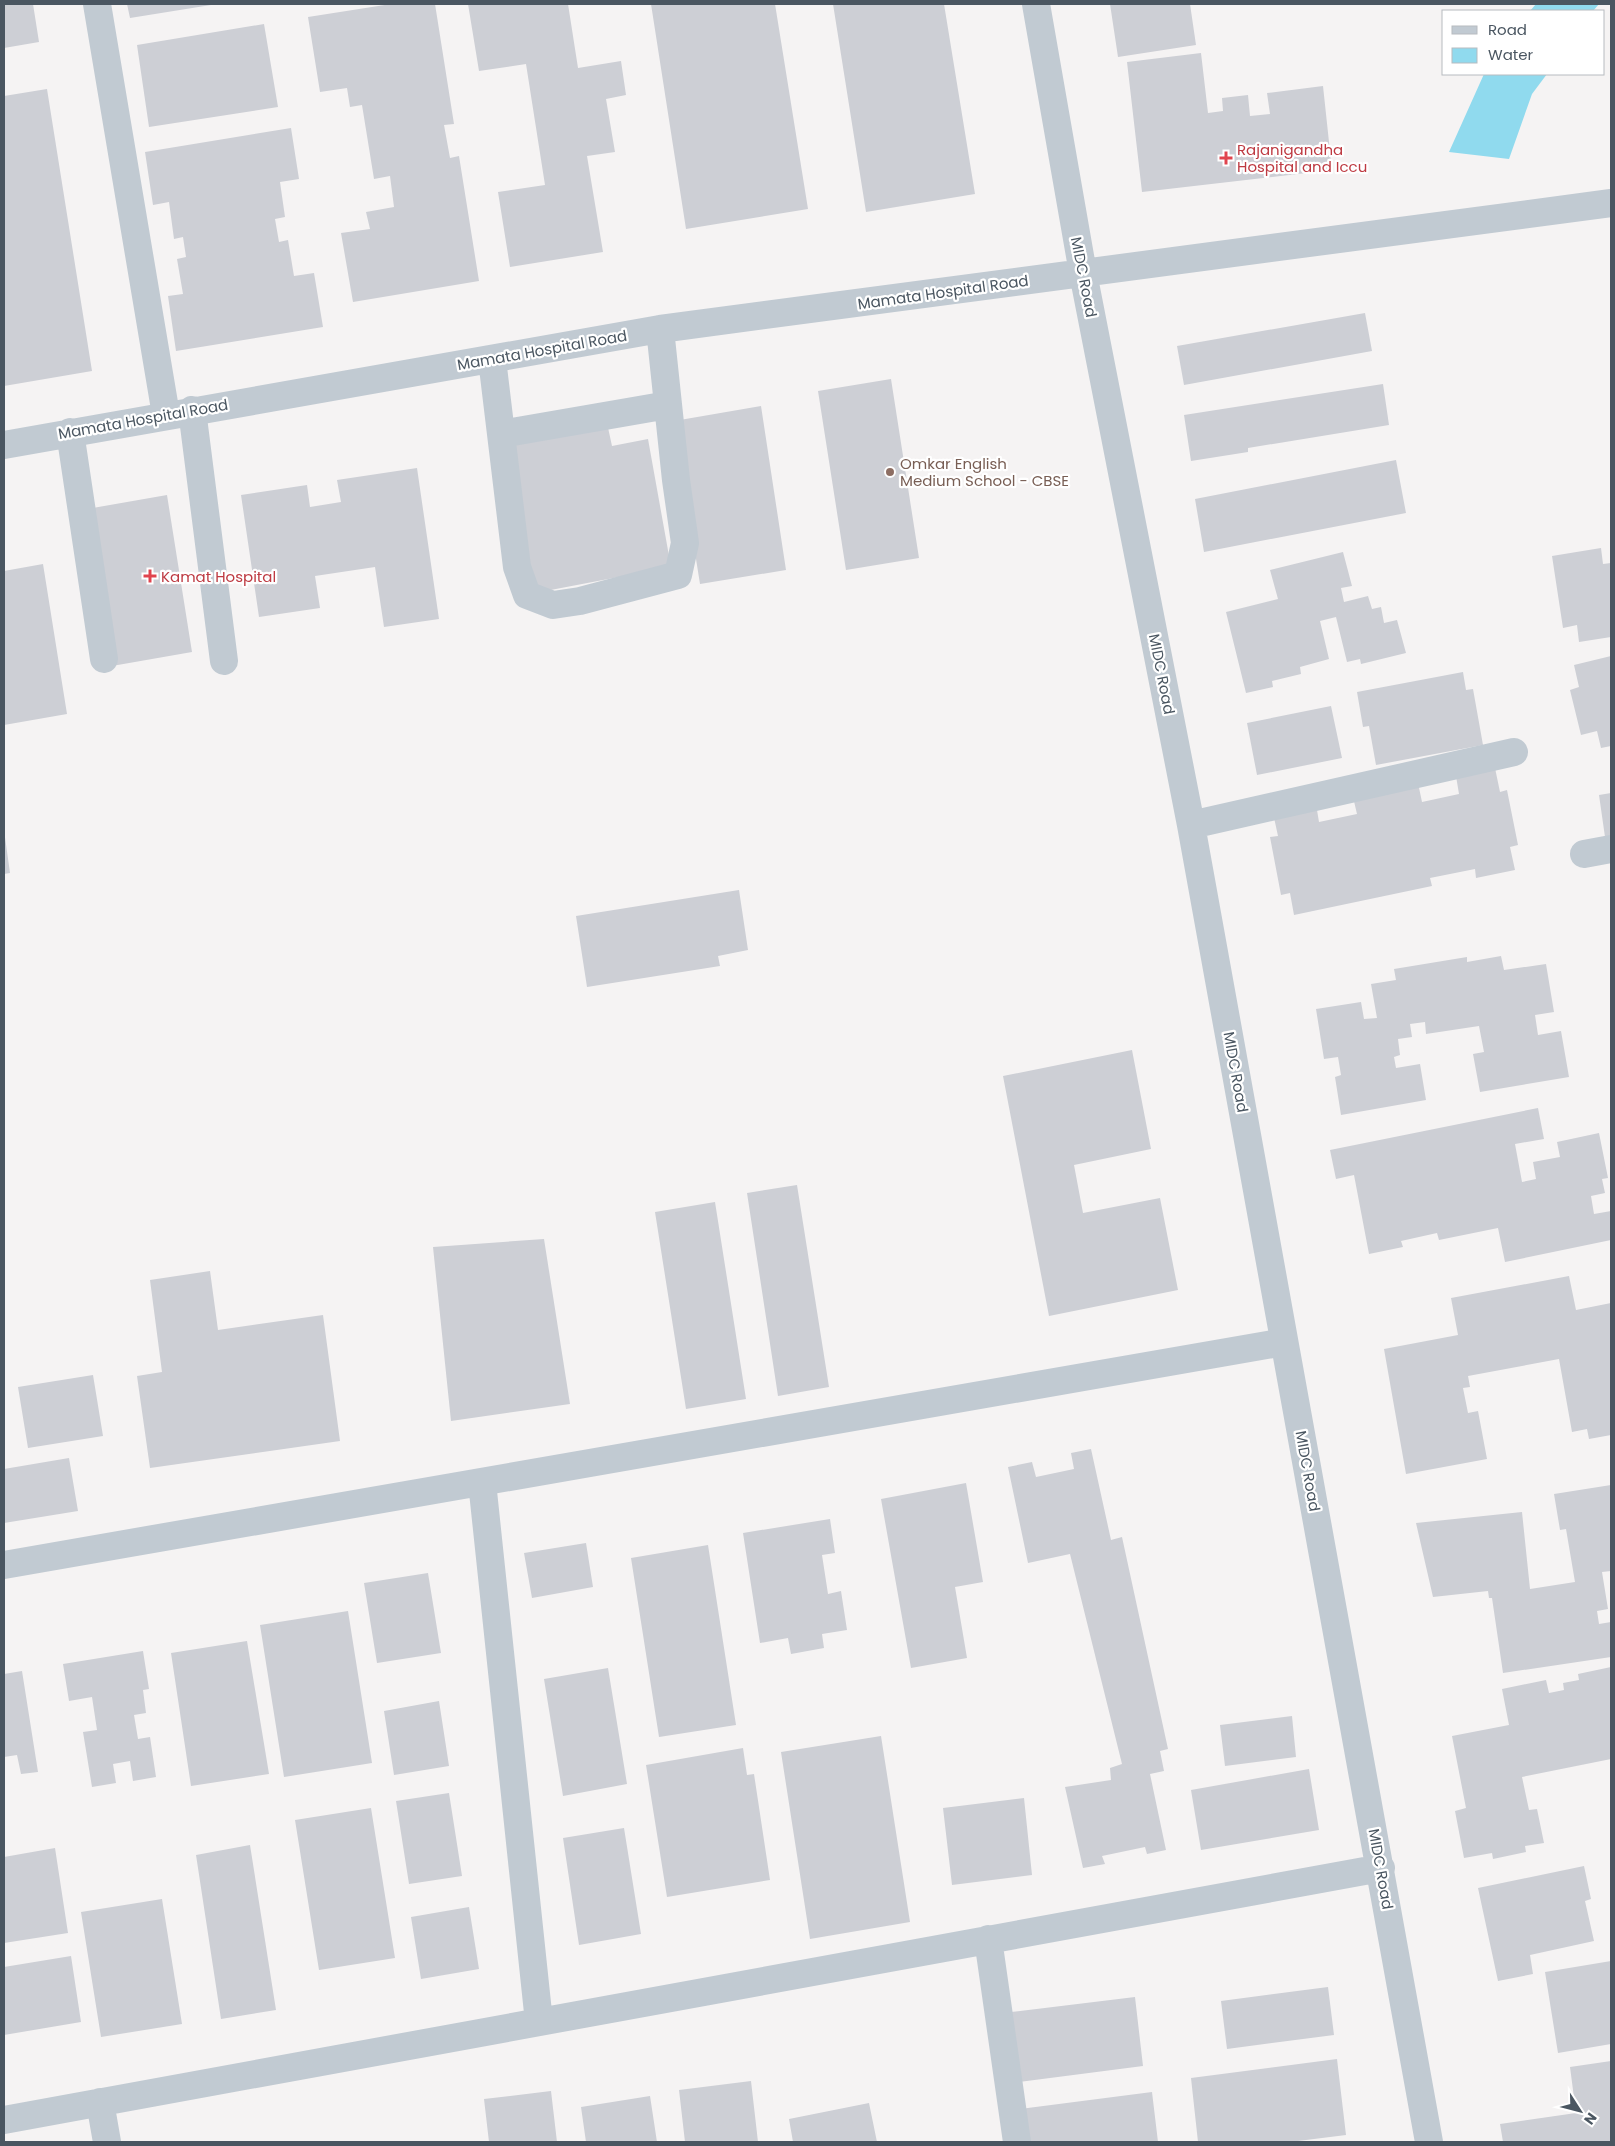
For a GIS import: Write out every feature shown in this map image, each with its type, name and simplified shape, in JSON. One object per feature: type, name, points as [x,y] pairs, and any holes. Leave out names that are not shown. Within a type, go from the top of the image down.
[{"type":"street","points":[[97,4],[179,413],[224,661]]},
{"type":"street","name":"MIDC Road","points":[[1036,4],[1083,273],[1191,825],[1429,2142]]},
{"type":"street","name":"Mamata Hospital Road","points":[[4,445],[660,329],[1611,203]]},
{"type":"street","points":[[492,358],[517,567],[527,596],[553,605],[580,601],[678,575],[685,543],[660,329]]},
{"type":"street","points":[[501,434],[668,405]]},
{"type":"street","points":[[70,432],[104,659]]},
{"type":"street","points":[[1191,825],[1514,752]]},
{"type":"street","points":[[1584,854],[1611,849]]},
{"type":"street","points":[[4,1565],[1284,1342]]},
{"type":"street","points":[[482,1482],[539,2022]]},
{"type":"street","points":[[4,2120],[1381,1868]]},
{"type":"street","points":[[988,1940],[1017,2142]]},
{"type":"street","points":[[100,2102],[107,2142]]},
{"type":"water","points":[[1536,4],[1599,4],[1594,10],[1531,10]]},
{"type":"water","points":[[1484,75],[1546,75],[1532,94],[1509,159],[1449,152]]},
{"type":"building","points":[[4,4],[33,4],[39,42],[4,48]]},
{"type":"building","points":[[127,4],[211,4],[211,5],[130,18]]},
{"type":"building","points":[[391,4],[435,4],[454,124],[444,125],[450,158],[459,156],[479,281],[353,302],[341,233],[370,229],[366,212],[394,207],[390,176],[374,179],[362,105],[350,107],[347,88],[320,92],[308,17]]},
{"type":"building","points":[[468,4],[568,4],[578,68],[621,61],[626,95],[606,99],[615,152],[587,156],[603,252],[510,267],[498,192],[545,185],[526,64],[479,71]]},
{"type":"building","points":[[651,4],[775,4],[808,209],[686,229]]},
{"type":"building","points":[[833,4],[944,4],[975,194],[866,212]]},
{"type":"building","points":[[1110,4],[1190,4],[1196,45],[1118,57]]},
{"type":"building","points":[[264,24],[278,107],[149,127],[137,45]]},
{"type":"building","points":[[1201,53],[1208,113],[1223,111],[1222,98],[1248,95],[1250,116],[1270,114],[1267,93],[1323,86],[1332,170],[1142,192],[1127,62]]},
{"type":"building","points":[[47,89],[92,371],[4,386],[4,96]]},
{"type":"building","points":[[291,128],[299,179],[280,182],[285,217],[275,219],[279,242],[288,240],[294,276],[314,273],[323,327],[176,351],[168,296],[183,294],[177,259],[186,257],[183,237],[174,239],[169,202],[153,205],[145,152]]},
{"type":"building","points":[[1365,313],[1372,351],[1184,385],[1177,346]]},
{"type":"building","points":[[891,379],[919,558],[846,570],[818,391]]},
{"type":"building","points":[[1383,384],[1389,425],[1248,448],[1248,452],[1191,461],[1184,415]]},
{"type":"building","points":[[761,406],[786,570],[700,584],[674,421]]},
{"type":"building","points":[[607,423],[612,446],[648,439],[671,567],[535,593],[508,443]]},
{"type":"building","points":[[1396,460],[1406,513],[1204,552],[1195,499]]},
{"type":"building","points":[[417,468],[439,619],[384,627],[375,567],[315,576],[320,608],[259,617],[241,495],[307,485],[310,507],[341,502],[337,480]]},
{"type":"building","points":[[167,495],[192,652],[112,666],[87,509]]},
{"type":"building","points":[[1601,548],[1603,564],[1611,563],[1611,637],[1579,642],[1577,625],[1563,628],[1552,556]]},
{"type":"building","points":[[1343,552],[1352,586],[1341,588],[1344,602],[1368,596],[1372,609],[1381,607],[1384,623],[1397,620],[1406,653],[1361,664],[1360,659],[1347,662],[1336,617],[1320,621],[1329,659],[1300,667],[1301,674],[1272,681],[1273,687],[1246,693],[1226,612],[1278,599],[1270,570]]},
{"type":"building","points":[[43,564],[67,714],[4,725],[4,571]]},
{"type":"building","points":[[1611,656],[1611,746],[1601,748],[1597,731],[1581,735],[1570,690],[1579,687],[1574,665]]},
{"type":"building","points":[[1463,672],[1466,690],[1473,689],[1483,745],[1376,765],[1369,726],[1363,727],[1357,692]]},
{"type":"building","points":[[1331,706],[1342,758],[1257,775],[1247,723]]},
{"type":"building","points":[[1495,768],[1500,792],[1507,790],[1518,845],[1510,847],[1515,870],[1476,878],[1475,869],[1430,878],[1432,886],[1294,915],[1290,893],[1281,895],[1270,837],[1278,836],[1273,813],[1316,804],[1319,822],[1357,814],[1353,797],[1418,783],[1422,802],[1459,794],[1456,776]]},
{"type":"building","points":[[1611,793],[1611,836],[1605,837],[1599,795]]},
{"type":"building","points":[[4,830],[10,873],[4,874]]},
{"type":"building","points":[[739,890],[748,950],[718,956],[720,966],[587,987],[576,916]]},
{"type":"building","points":[[1501,956],[1504,970],[1546,964],[1554,1012],[1535,1015],[1538,1035],[1561,1031],[1569,1077],[1480,1092],[1473,1054],[1484,1052],[1479,1026],[1426,1034],[1425,1022],[1410,1024],[1412,1037],[1398,1039],[1400,1055],[1394,1057],[1396,1068],[1420,1064],[1426,1100],[1341,1115],[1335,1077],[1341,1075],[1338,1057],[1324,1059],[1316,1009],[1361,1002],[1364,1019],[1377,1018],[1371,984],[1396,980],[1394,969],[1467,957],[1467,962]]},
{"type":"building","points":[[1132,1050],[1151,1149],[1074,1165],[1083,1213],[1160,1198],[1178,1290],[1049,1316],[1003,1076]]},
{"type":"building","points":[[1538,1108],[1544,1139],[1515,1144],[1522,1182],[1536,1179],[1533,1162],[1560,1157],[1557,1142],[1599,1133],[1608,1178],[1602,1179],[1605,1193],[1591,1196],[1594,1214],[1611,1211],[1611,1240],[1505,1262],[1498,1228],[1439,1240],[1437,1233],[1401,1241],[1403,1247],[1369,1254],[1354,1175],[1336,1179],[1330,1150]]},
{"type":"building","points":[[797,1185],[829,1387],[778,1396],[747,1193]]},
{"type":"building","points":[[715,1202],[746,1399],[686,1409],[655,1212]]},
{"type":"building","points":[[544,1239],[570,1404],[451,1421],[433,1247]]},
{"type":"building","points":[[210,1271],[218,1330],[323,1315],[340,1441],[150,1468],[137,1376],[162,1372],[150,1280]]},
{"type":"building","points":[[1569,1276],[1576,1310],[1611,1303],[1611,1435],[1589,1439],[1587,1429],[1572,1432],[1559,1359],[1468,1376],[1470,1387],[1463,1388],[1468,1413],[1478,1411],[1487,1459],[1406,1474],[1384,1349],[1458,1335],[1451,1298]]},
{"type":"building","points":[[93,1375],[103,1436],[28,1448],[18,1387]]},
{"type":"building","points":[[1091,1449],[1111,1540],[1122,1537],[1168,1749],[1160,1751],[1164,1771],[1150,1774],[1166,1850],[1147,1854],[1145,1847],[1102,1856],[1105,1864],[1083,1868],[1065,1787],[1111,1780],[1110,1768],[1122,1764],[1070,1554],[1028,1563],[1008,1467],[1032,1462],[1036,1477],[1074,1469],[1071,1453]]},
{"type":"building","points":[[69,1458],[78,1511],[4,1523],[4,1469]]},
{"type":"building","points":[[966,1483],[983,1582],[955,1587],[967,1658],[911,1668],[881,1499]]},
{"type":"building","points":[[1611,1485],[1611,1571],[1602,1572],[1608,1609],[1597,1611],[1599,1624],[1611,1622],[1611,1657],[1503,1673],[1492,1598],[1489,1598],[1488,1591],[1433,1597],[1416,1523],[1522,1512],[1530,1589],[1575,1582],[1566,1529],[1560,1530],[1554,1494]]},
{"type":"building","points":[[830,1519],[835,1553],[822,1555],[828,1594],[841,1591],[847,1630],[822,1634],[824,1648],[791,1654],[788,1638],[760,1643],[743,1533]]},
{"type":"building","points":[[586,1543],[593,1587],[532,1598],[524,1553]]},
{"type":"building","points":[[708,1545],[736,1725],[659,1737],[631,1558]]},
{"type":"building","points":[[428,1573],[441,1653],[377,1663],[364,1583]]},
{"type":"building","points":[[348,1611],[372,1763],[284,1777],[260,1625]]},
{"type":"building","points":[[247,1641],[269,1774],[191,1786],[171,1653]]},
{"type":"building","points":[[143,1651],[149,1689],[143,1690],[146,1713],[134,1715],[138,1739],[150,1737],[156,1777],[133,1781],[130,1761],[113,1764],[116,1783],[92,1787],[83,1732],[97,1730],[92,1697],[69,1701],[63,1664]]},
{"type":"building","points":[[1611,1667],[1611,1759],[1522,1777],[1529,1810],[1537,1809],[1544,1843],[1525,1846],[1526,1852],[1493,1859],[1492,1853],[1464,1858],[1455,1811],[1466,1808],[1452,1736],[1509,1725],[1502,1689],[1546,1680],[1549,1693],[1564,1690],[1563,1683],[1579,1680],[1578,1674]]},
{"type":"building","points":[[608,1668],[627,1784],[563,1796],[544,1679]]},
{"type":"building","points":[[22,1671],[38,1772],[21,1774],[17,1755],[4,1757],[4,1674]]},
{"type":"building","points":[[439,1701],[449,1766],[394,1775],[384,1711]]},
{"type":"building","points":[[1292,1716],[1296,1757],[1225,1766],[1220,1725]]},
{"type":"building","points":[[881,1736],[910,1922],[810,1939],[781,1752]]},
{"type":"building","points":[[743,1748],[747,1775],[754,1774],[770,1880],[667,1897],[646,1765]]},
{"type":"building","points":[[1309,1769],[1319,1830],[1201,1850],[1191,1790]]},
{"type":"building","points":[[449,1793],[462,1876],[409,1884],[396,1801]]},
{"type":"building","points":[[1024,1798],[1032,1875],[952,1885],[943,1808]]},
{"type":"building","points":[[371,1808],[395,1958],[319,1970],[295,1820]]},
{"type":"building","points":[[624,1828],[641,1934],[579,1945],[563,1838]]},
{"type":"building","points":[[250,1845],[276,2010],[221,2019],[196,1855]]},
{"type":"building","points":[[55,1848],[68,1933],[4,1943],[4,1857]]},
{"type":"building","points":[[1584,1866],[1591,1899],[1585,1901],[1594,1941],[1530,1955],[1533,1974],[1498,1981],[1478,1888]]},
{"type":"building","points":[[162,1899],[182,2024],[101,2037],[81,1912]]},
{"type":"building","points":[[469,1907],[479,1969],[421,1979],[411,1917]]},
{"type":"building","points":[[71,1956],[81,2022],[4,2035],[4,1967]]},
{"type":"building","points":[[1611,1961],[1611,2044],[1558,2053],[1545,1972]]},
{"type":"building","points":[[1328,1987],[1334,2035],[1227,2049],[1221,2001]]},
{"type":"building","points":[[1135,1997],[1143,2066],[1019,2082],[1011,2012]]},
{"type":"building","points":[[1337,2059],[1346,2135],[1290,2142],[1198,2142],[1191,2078]]},
{"type":"building","points":[[1611,2061],[1611,2142],[1503,2142],[1500,2124],[1576,2113],[1570,2067]]},
{"type":"building","points":[[751,2081],[758,2142],[685,2142],[679,2090]]},
{"type":"building","points":[[551,2091],[557,2142],[489,2142],[484,2099]]},
{"type":"building","points":[[1152,2092],[1158,2142],[1024,2142],[1020,2109]]},
{"type":"building","points":[[650,2096],[657,2142],[586,2142],[581,2107]]},
{"type":"building","points":[[869,2103],[877,2142],[793,2142],[789,2119]]},
{"type":"place","name":"Rajanigandha Hospital and Iccu","points":[[1226,158]]},
{"type":"place","name":"Omkar English Medium School - CBSE","points":[[890,472]]},
{"type":"place","name":"Kamat Hospital","points":[[150,576]]}]
